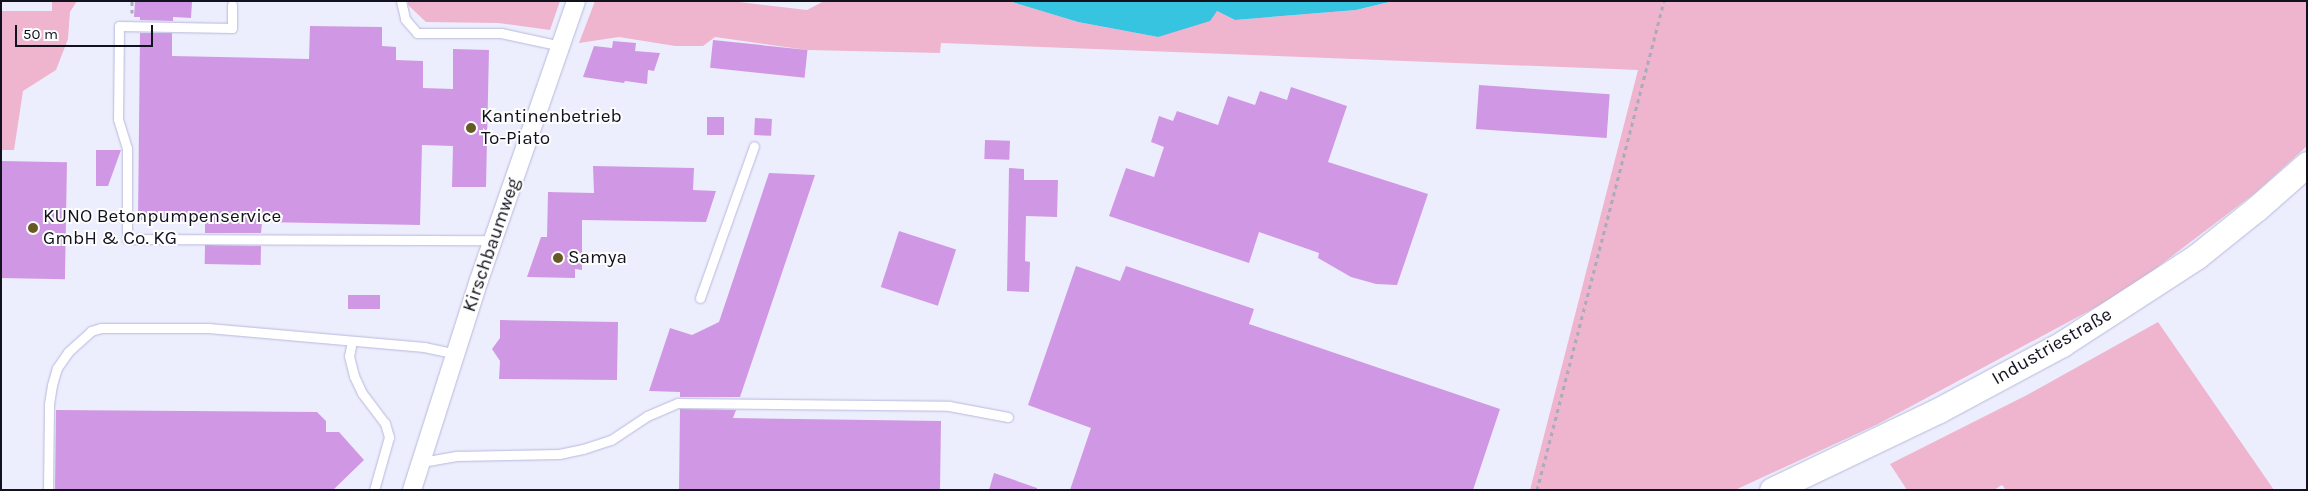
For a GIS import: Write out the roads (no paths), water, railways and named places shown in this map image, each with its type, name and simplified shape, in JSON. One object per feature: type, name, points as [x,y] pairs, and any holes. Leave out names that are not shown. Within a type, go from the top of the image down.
[{"type":"main road","name":"Industriestraße","points":[[1772,490],[1939,410],[2062,344],[2196,257],[2256,209],[2307,164]]},
{"type":"street","name":"Kirschbaumweg","points":[[412,490],[493,240],[576,1]]},
{"type":"lane","points":[[401,1],[405,19],[417,33],[501,33],[560,46]]},
{"type":"lane","points":[[232,5],[232,28],[119,26],[118,119],[127,148],[126,240],[493,240]]},
{"type":"lane","points":[[700,298],[754,146]]},
{"type":"lane","points":[[48,490],[49,404],[57,368],[68,352],[91,332],[101,328],[208,328],[424,348],[456,354]]},
{"type":"lane","points":[[352,341],[349,356],[354,376],[362,393],[386,424],[389,437],[374,490]]},
{"type":"lane","points":[[422,462],[456,456],[559,454],[583,449],[611,440],[647,416],[678,403],[950,406],[1008,417]]},
{"type":"water","points":[[1009,1],[1393,1],[1356,10],[1235,20],[1217,11],[1210,21],[1158,37],[1078,22]]},
{"type":"place","name":"Kantinenbetrieb To-Piato","points":[[471,128]]},
{"type":"place","name":"KUNO Betonpumpenservice GmbH & Co. KG","points":[[33,228]]},
{"type":"place","name":"Samya","points":[[558,258]]}]
